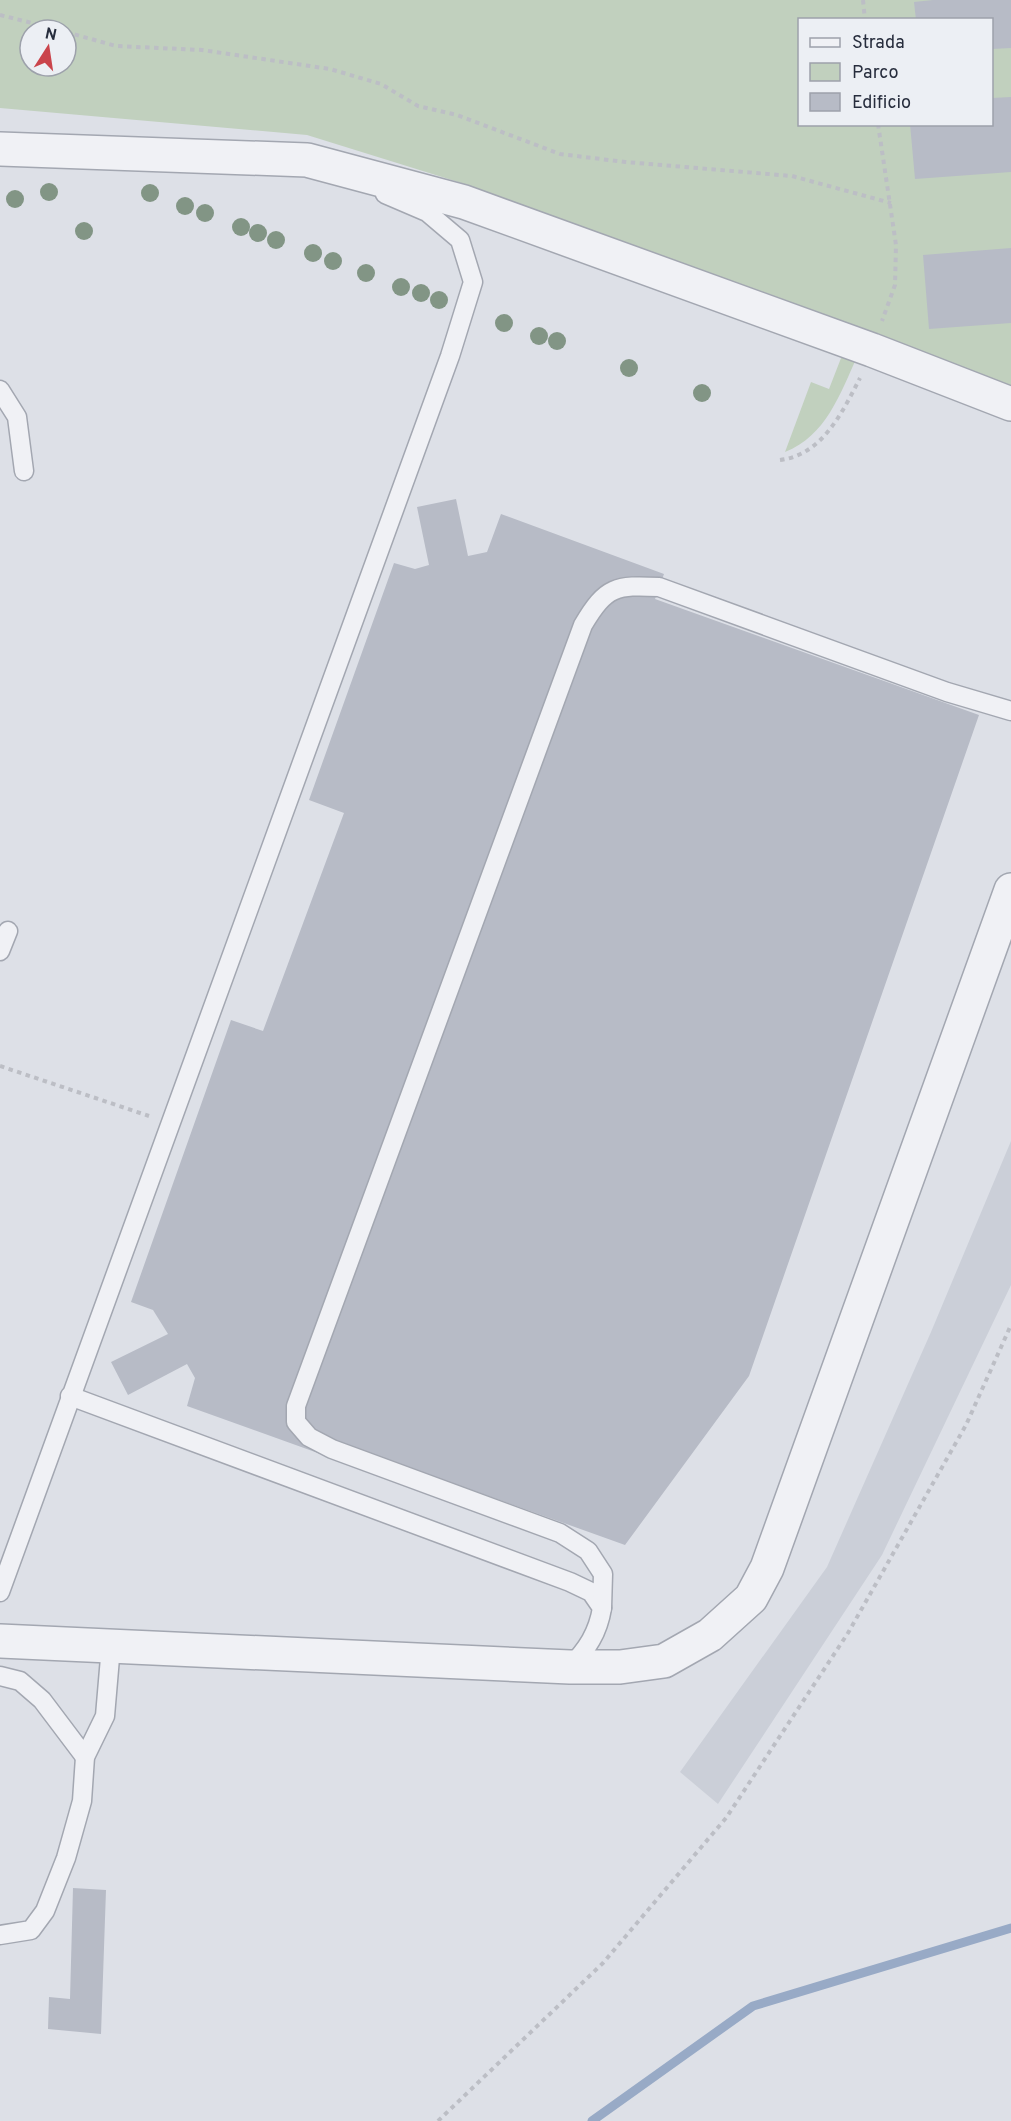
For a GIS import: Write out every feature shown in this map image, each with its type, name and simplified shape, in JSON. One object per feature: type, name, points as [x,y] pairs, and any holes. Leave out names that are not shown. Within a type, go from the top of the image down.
[{"type":"street","points":[[0,149],[307,160],[464,202],[872,350],[1011,404]]},
{"type":"street","points":[[0,1641],[570,1667],[620,1667],[664,1661],[710,1635],[752,1598],[767,1568],[1011,890]]},
{"type":"lane","points":[[0,1592],[442,376],[473,282],[460,240],[427,212],[307,160]]},
{"type":"lane","points":[[0,390],[17,417],[24,471]]},
{"type":"lane","points":[[570,1667],[586,1649],[599,1627],[602,1608],[603,1574],[588,1551],[560,1533],[332,1449],[309,1437],[296,1422],[296,1406],[583,626],[597,601],[624,586],[659,587],[947,692],[1011,711]]},
{"type":"lane","points":[[0,951],[8,931]]},
{"type":"lane","points":[[70,1396],[570,1582],[591,1592],[602,1608]]},
{"type":"lane","points":[[0,1935],[31,1930],[45,1911],[66,1858],[82,1801],[85,1757],[105,1716],[111,1646]]},
{"type":"lane","points":[[0,1676],[20,1681],[42,1700],[85,1757]]},
{"type":"path","points":[[863,0],[865,18]]},
{"type":"path","points":[[0,15],[18,20]]},
{"type":"path","points":[[78,35],[116,46],[202,50],[330,69],[381,84],[418,106],[457,115],[560,154],[625,162],[792,176],[891,203]]},
{"type":"path","points":[[878,126],[896,245],[895,285],[880,329]]},
{"type":"path","points":[[780,460],[798,458],[815,446],[840,416],[863,371]]},
{"type":"path","points":[[0,1066],[169,1123]]},
{"type":"path","points":[[438,2121],[603,1963],[726,1818],[848,1633],[966,1425],[1011,1325]]},
{"type":"shaded area","points":[[1011,1141],[1011,1285],[882,1555],[718,1804],[680,1772],[827,1567],[931,1332]]},
{"type":"green space","points":[[0,0],[1011,0],[1011,388],[471,186],[307,135],[0,108]]},
{"type":"green space","points":[[843,353],[857,357],[838,399],[811,436],[785,452],[811,382],[829,389]]},
{"type":"building","points":[[1011,0],[1011,48],[993,49],[993,18],[916,18],[914,2]]},
{"type":"building","points":[[1011,97],[1011,172],[915,179],[910,126],[993,126],[993,98]]},
{"type":"building","points":[[1011,248],[1011,323],[929,329],[923,255]]},
{"type":"building","points":[[456,499],[468,556],[487,552],[501,514],[664,574],[655,599],[979,715],[749,1376],[625,1545],[335,1441],[329,1457],[187,1406],[195,1378],[187,1364],[128,1395],[111,1362],[168,1334],[153,1310],[131,1302],[231,1020],[263,1031],[344,813],[309,800],[394,563],[415,569],[429,565],[417,507]]},
{"type":"building","points":[[73,1888],[106,1890],[101,2034],[48,2029],[49,1997],[70,1999]]},
{"type":"waterway","points":[[592,2121],[753,2006],[1011,1928]]}]
